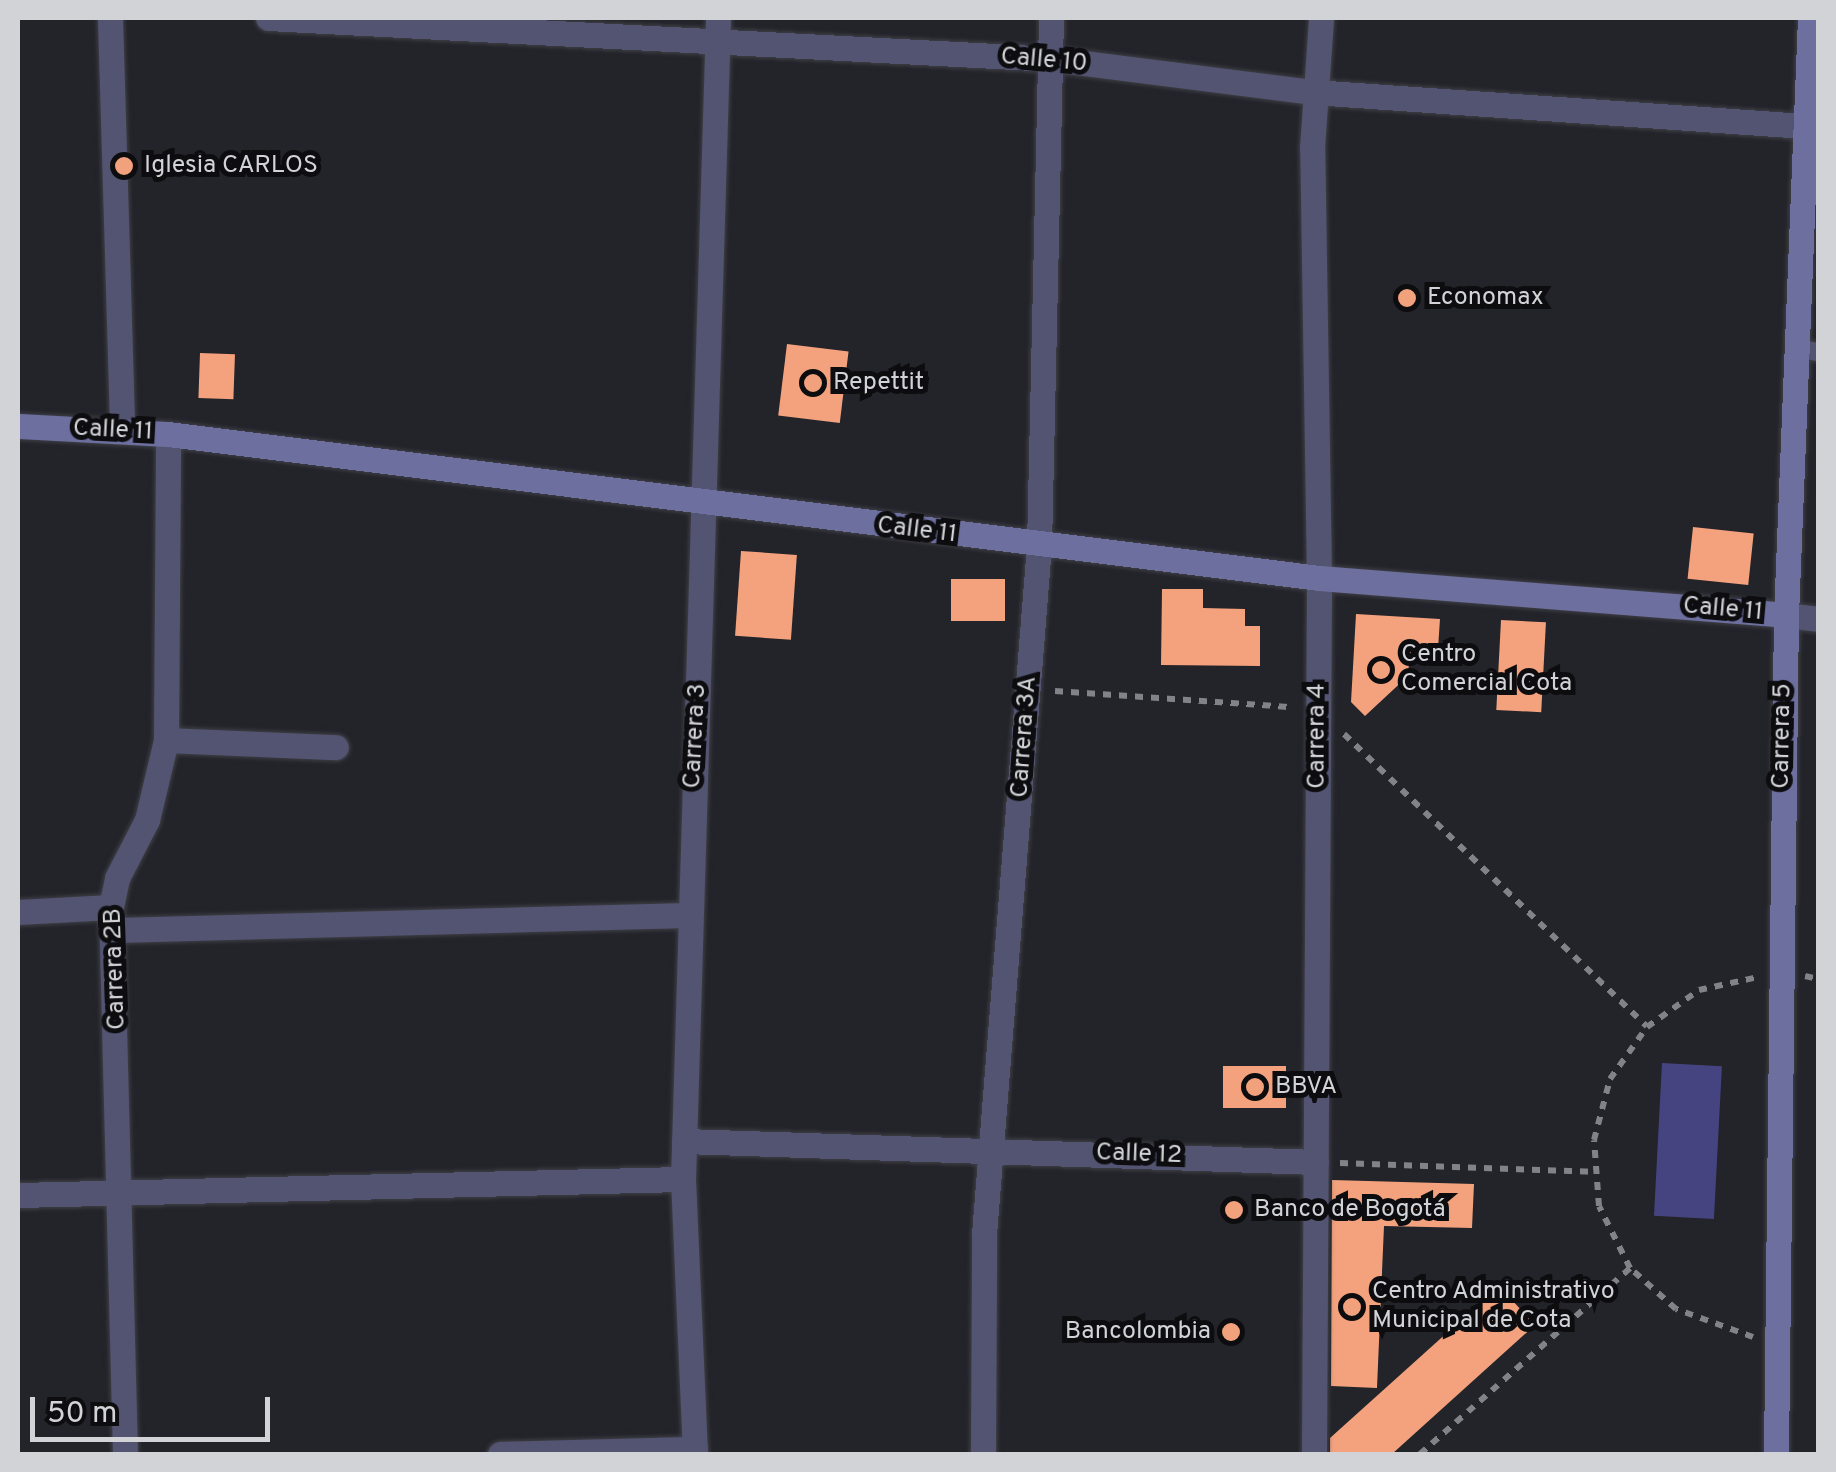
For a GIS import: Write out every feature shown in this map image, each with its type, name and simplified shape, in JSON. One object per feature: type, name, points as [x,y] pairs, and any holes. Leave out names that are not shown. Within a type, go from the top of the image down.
[{"type":"main road","name":"Carrera 5","points":[[1776,1454],[1774,1340],[1786,615],[1810,350],[1814,126],[1810,18]]},
{"type":"main road","name":"Calle 11","points":[[18,426],[168,434],[706,505],[1319,578],[1786,615]]},
{"type":"street","points":[[110,18],[122,430]]},
{"type":"street","name":"Calle 10","points":[[268,18],[717,30],[1052,59],[1313,92],[1814,126]]},
{"type":"street","name":"Carrera 3A","points":[[984,1454],[984,1234],[996,1150],[1038,546],[1050,18]]},
{"type":"street","name":"Carrera 4","points":[[1314,1454],[1319,578],[1313,92],[1321,18]]},
{"type":"street","name":"Carrera 3","points":[[694,1452],[683,1179],[688,916],[706,505],[717,30]]},
{"type":"street","name":"Carrera 2B","points":[[125,1454],[113,919],[116,878],[147,820],[166,740],[168,434]]},
{"type":"street","name":"Calle 11","points":[[1786,615],[1818,619]]},
{"type":"street","points":[[166,740],[336,747]]},
{"type":"street","points":[[18,912],[113,919],[688,916]]},
{"type":"street","name":"Calle 12","points":[[684,1141],[1316,1162]]},
{"type":"street","points":[[18,1196],[683,1179]]},
{"type":"street","points":[[500,1454],[694,1452]]},
{"type":"path","points":[[1028,690],[1318,708],[1646,1027]]},
{"type":"path","points":[[1730,979],[1699,990],[1646,1027],[1610,1079],[1593,1172],[1606,1222],[1630,1268],[1704,1324],[1774,1340]]},
{"type":"path","points":[[1316,1162],[1593,1172]]},
{"type":"path","points":[[1420,1454],[1630,1268]]},
{"type":"shaded area","points":[[1662,1063],[1722,1066],[1714,1219],[1654,1216]]},
{"type":"building","name":"Repettit","points":[[787,344],[849,352],[840,423],[778,415]]},
{"type":"building","points":[[200,353],[235,354],[233,399],[198,398]]},
{"type":"building","points":[[1693,527],[1754,533],[1748,585],[1688,579]]},
{"type":"building","points":[[741,551],[797,555],[791,640],[735,636]]},
{"type":"building","points":[[951,579],[1005,579],[1005,621],[951,621]]},
{"type":"building","points":[[1162,589],[1203,589],[1203,608],[1245,609],[1245,626],[1260,626],[1260,666],[1161,665]]},
{"type":"building","name":"Centro Comercial Cota","points":[[1356,614],[1440,619],[1437,664],[1409,662],[1408,676],[1365,716],[1351,702]]},
{"type":"building","points":[[1501,620],[1546,622],[1541,712],[1496,710]]},
{"type":"building","name":"BBVA","points":[[1223,1066],[1286,1066],[1286,1108],[1223,1108]]},
{"type":"building","points":[[1332,1180],[1474,1184],[1472,1228],[1384,1226],[1377,1388],[1331,1386]]},
{"type":"building","points":[[1499,1286],[1535,1325],[1392,1454],[1330,1454],[1330,1438]]},
{"type":"place","name":"Iglesia CARLOS","points":[[124,166]]},
{"type":"place","name":"Economax","points":[[1407,298]]},
{"type":"place","name":"Repettit","points":[[813,383]]},
{"type":"place","name":"Centro Comercial Cota","points":[[1381,670]]},
{"type":"place","name":"BBVA","points":[[1255,1087]]},
{"type":"place","name":"Banco de Bogotá","points":[[1234,1210]]},
{"type":"place","name":"Centro Administrativo Municipal de Cota","points":[[1352,1307]]},
{"type":"place","name":"Bancolombia","points":[[1231,1332]]}]
